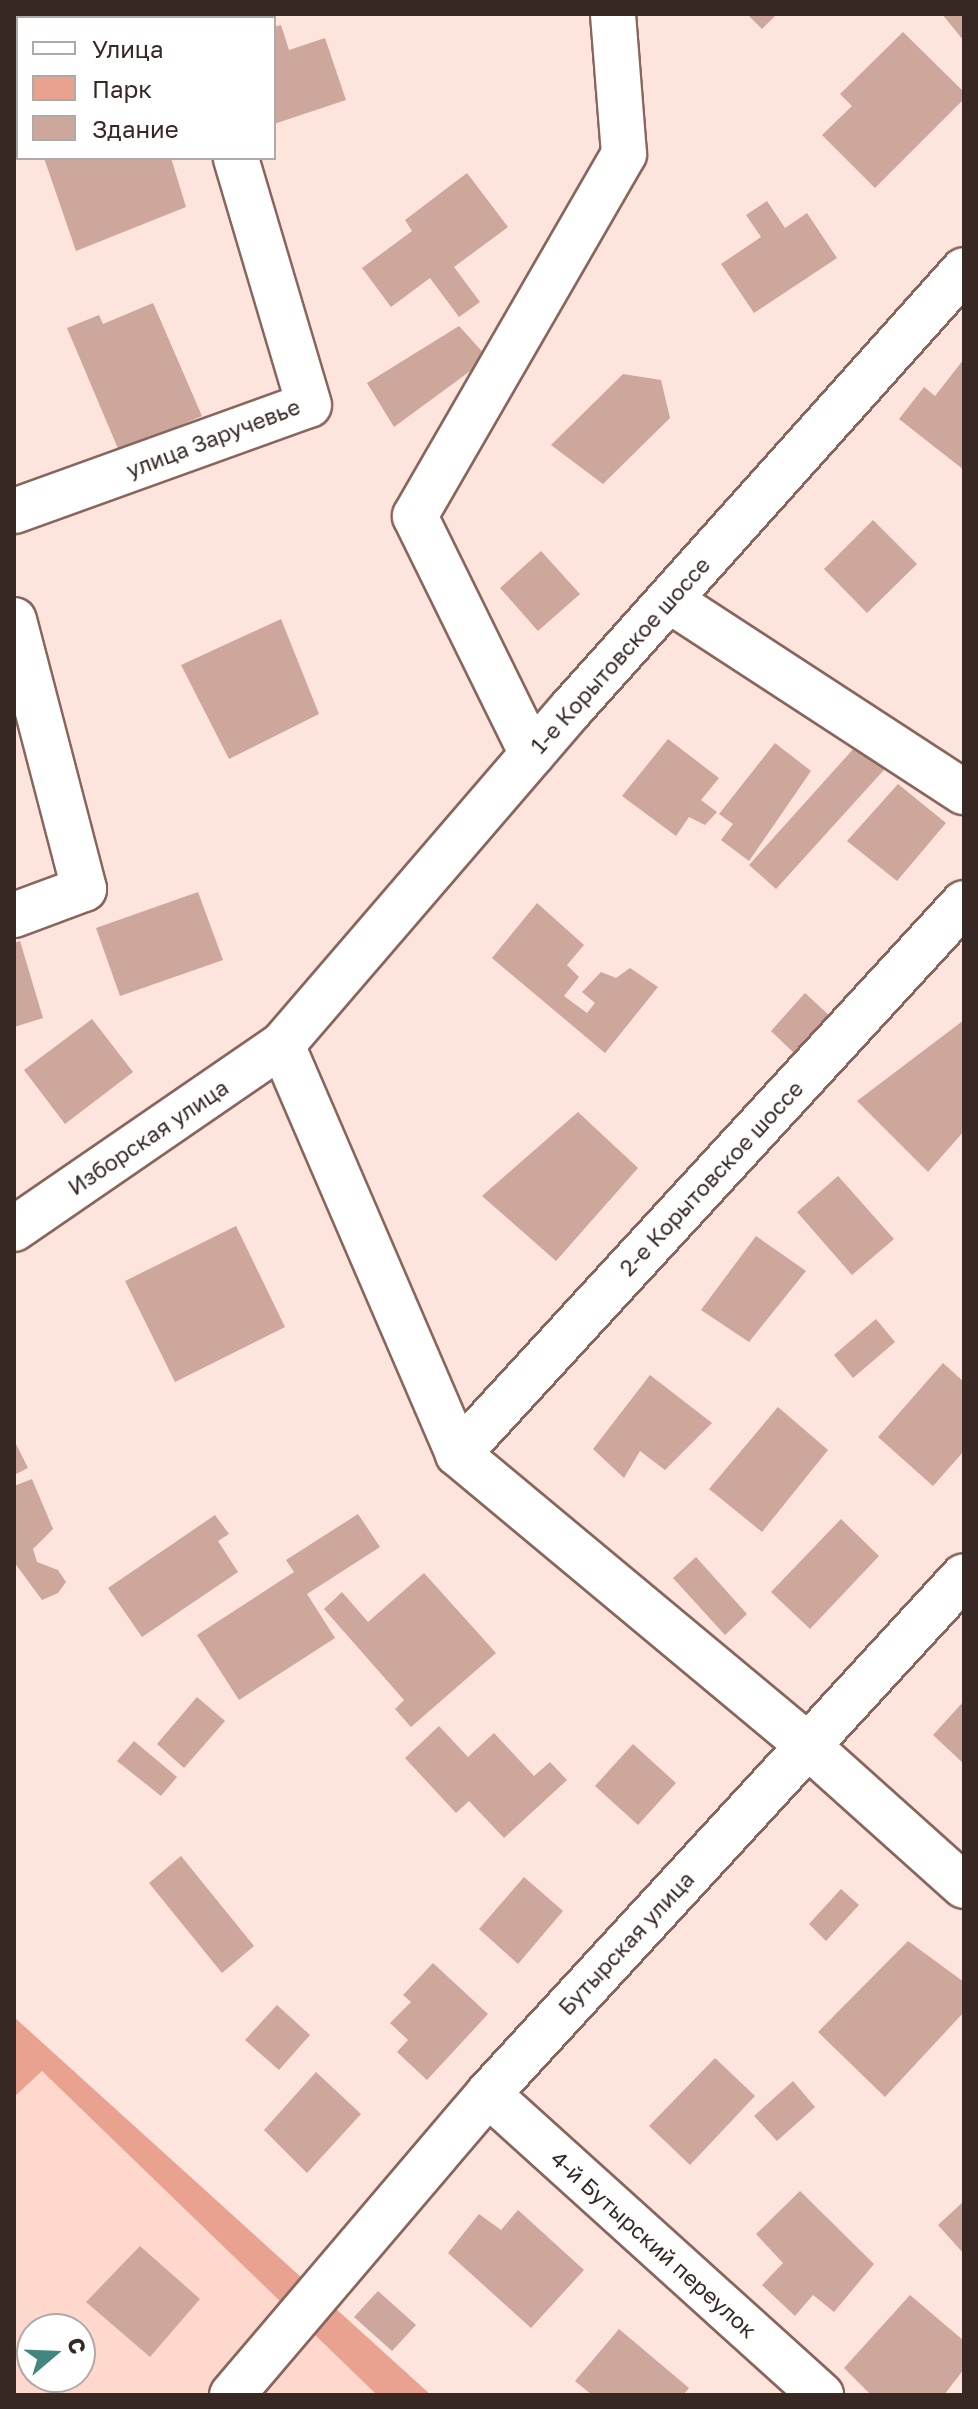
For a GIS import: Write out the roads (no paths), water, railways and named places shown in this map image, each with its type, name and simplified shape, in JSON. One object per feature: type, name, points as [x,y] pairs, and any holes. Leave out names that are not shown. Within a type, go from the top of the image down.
[{"type":"street","points":[[532,754],[415,516],[624,154],[613,14]]},
{"type":"street","name":"улица Заручевье","points":[[14,511],[309,405],[237,160]]},
{"type":"street","name":"1-е Корытовское шоссе","points":[[282,1045],[532,754],[964,270]]},
{"type":"street","points":[[669,600],[964,792]]},
{"type":"street","points":[[14,620],[84,889],[14,915]]},
{"type":"street","name":"2-е Корытовское шоссе","points":[[458,1454],[964,903]]},
{"type":"street","points":[[282,1045],[458,1454],[807,1745],[964,1886]]},
{"type":"street","name":"Изборская улица","points":[[14,1229],[282,1045]]},
{"type":"street","name":"Бутырская улица","points":[[232,2395],[295,2315],[488,2094],[964,1576]]},
{"type":"street","name":"4-й Бутырский переулок","points":[[488,2094],[821,2395]]}]
